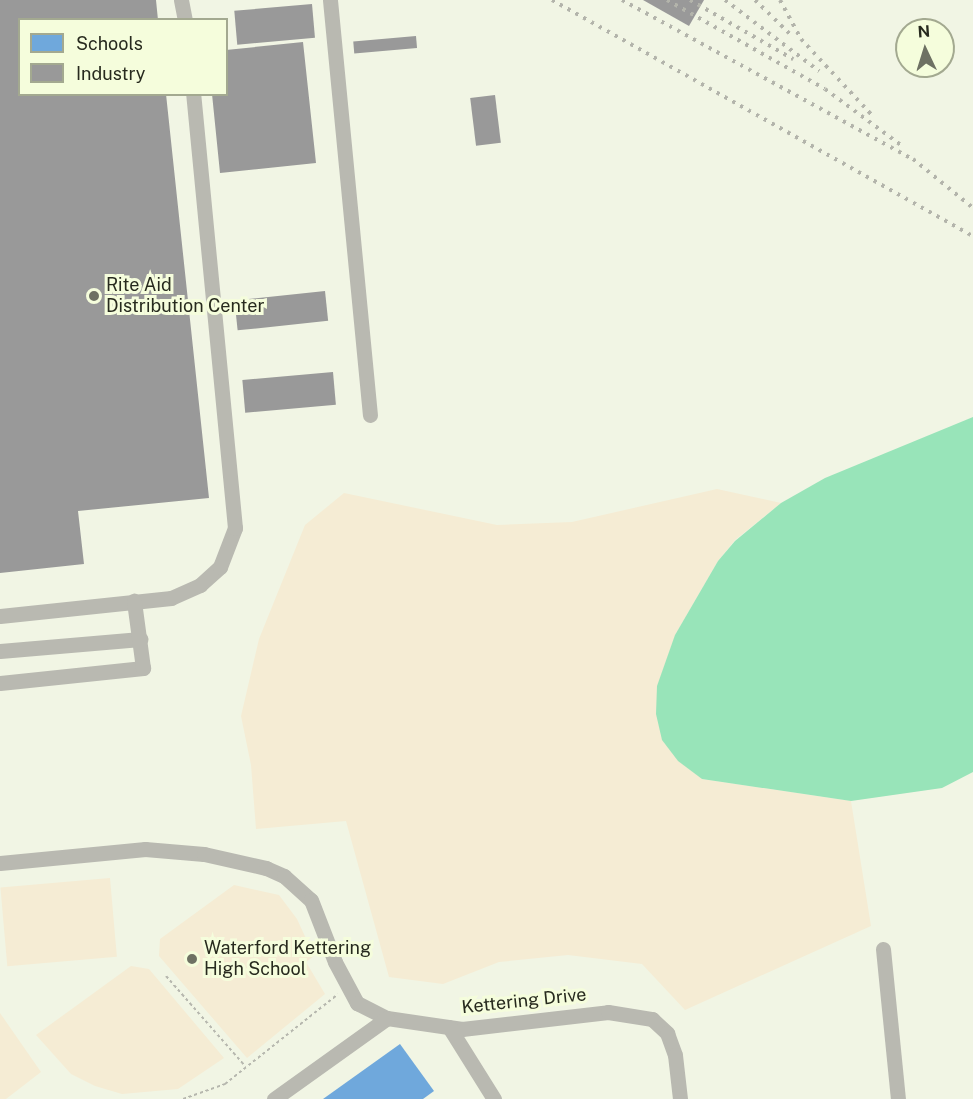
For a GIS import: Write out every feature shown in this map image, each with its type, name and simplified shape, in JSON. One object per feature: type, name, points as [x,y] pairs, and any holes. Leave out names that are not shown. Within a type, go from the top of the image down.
[{"type":"street","points":[[181,0],[185,18]]},
{"type":"street","points":[[330,0],[370,415]]},
{"type":"street","points":[[0,616],[171,598],[200,585],[220,567],[235,528],[193,96]]},
{"type":"street","points":[[0,683],[143,668],[134,601]]},
{"type":"street","points":[[0,651],[140,639]]},
{"type":"street","name":"Kettering Drive","points":[[0,863],[145,849],[204,854],[266,868],[284,876],[311,900],[347,987],[357,1004],[387,1018],[449,1028],[608,1012],[652,1019],[667,1033],[675,1055],[680,1099]]},
{"type":"street","points":[[883,949],[898,1099]]},
{"type":"street","points":[[274,1099],[387,1018]]},
{"type":"street","points":[[449,1028],[494,1099]]},
{"type":"path","points":[[166,976],[245,1067]]},
{"type":"path","points":[[183,1099],[225,1084],[347,987]]},
{"type":"shaded area","points":[[973,417],[973,772],[942,788],[851,801],[702,779],[678,761],[662,740],[656,714],[657,686],[675,635],[718,561],[735,541],[781,503],[825,478]]},
{"type":"shaded area","points":[[717,489],[781,503],[735,540],[718,561],[675,635],[702,779],[851,801],[871,926],[685,1010],[642,964],[568,955],[499,962],[443,984],[389,977],[346,821],[256,829],[251,765],[241,716],[259,639],[305,525],[344,493],[497,525],[572,522]]},
{"type":"shaded area","points":[[110,878],[117,957],[7,966],[0,888]]},
{"type":"shaded area","points":[[234,885],[279,895],[297,919],[314,956],[306,962],[325,994],[247,1058],[159,956],[160,939]]},
{"type":"shaded area","points":[[131,966],[149,969],[224,1058],[178,1089],[122,1094],[95,1086],[71,1074],[36,1035]]},
{"type":"shaded area","points":[[0,1013],[41,1072],[6,1099],[0,1099]]},
{"type":"building: Schools","points":[[400,1044],[434,1091],[423,1099],[323,1099]]},
{"type":"building: Industry","name":"Rite Aid Distribution Center","points":[[0,0],[156,0],[158,18],[18,18],[18,96],[166,96],[209,498],[78,511],[84,564],[0,573]]},
{"type":"building: Industry","points":[[643,0],[704,0],[689,26]]},
{"type":"building: Industry","points":[[312,4],[315,38],[237,45],[234,11]]},
{"type":"building: Industry","points":[[416,36],[417,48],[354,53],[353,41]]},
{"type":"building: Industry","points":[[303,42],[316,163],[220,173],[212,96],[228,96],[228,50]]},
{"type":"building: Industry","points":[[495,95],[501,143],[476,146],[470,98]]},
{"type":"building: Industry","points":[[325,291],[328,321],[238,330],[234,301]]},
{"type":"building: Industry","points":[[333,372],[336,405],[245,413],[242,380]]},
{"type":"railway","points":[[552,0],[973,236]]},
{"type":"railway","points":[[622,0],[913,159],[973,208]]},
{"type":"railway","points":[[667,0],[825,89],[901,145]]},
{"type":"railway","points":[[690,0],[793,59]]},
{"type":"railway","points":[[725,0],[819,71]]},
{"type":"railway","points":[[755,0],[791,35]]},
{"type":"railway","points":[[780,0],[801,39],[871,114]]},
{"type":"place","name":"Rite Aid Distribution Center","points":[[94,296]]},
{"type":"place","name":"Waterford Kettering High School","points":[[192,959]]}]
